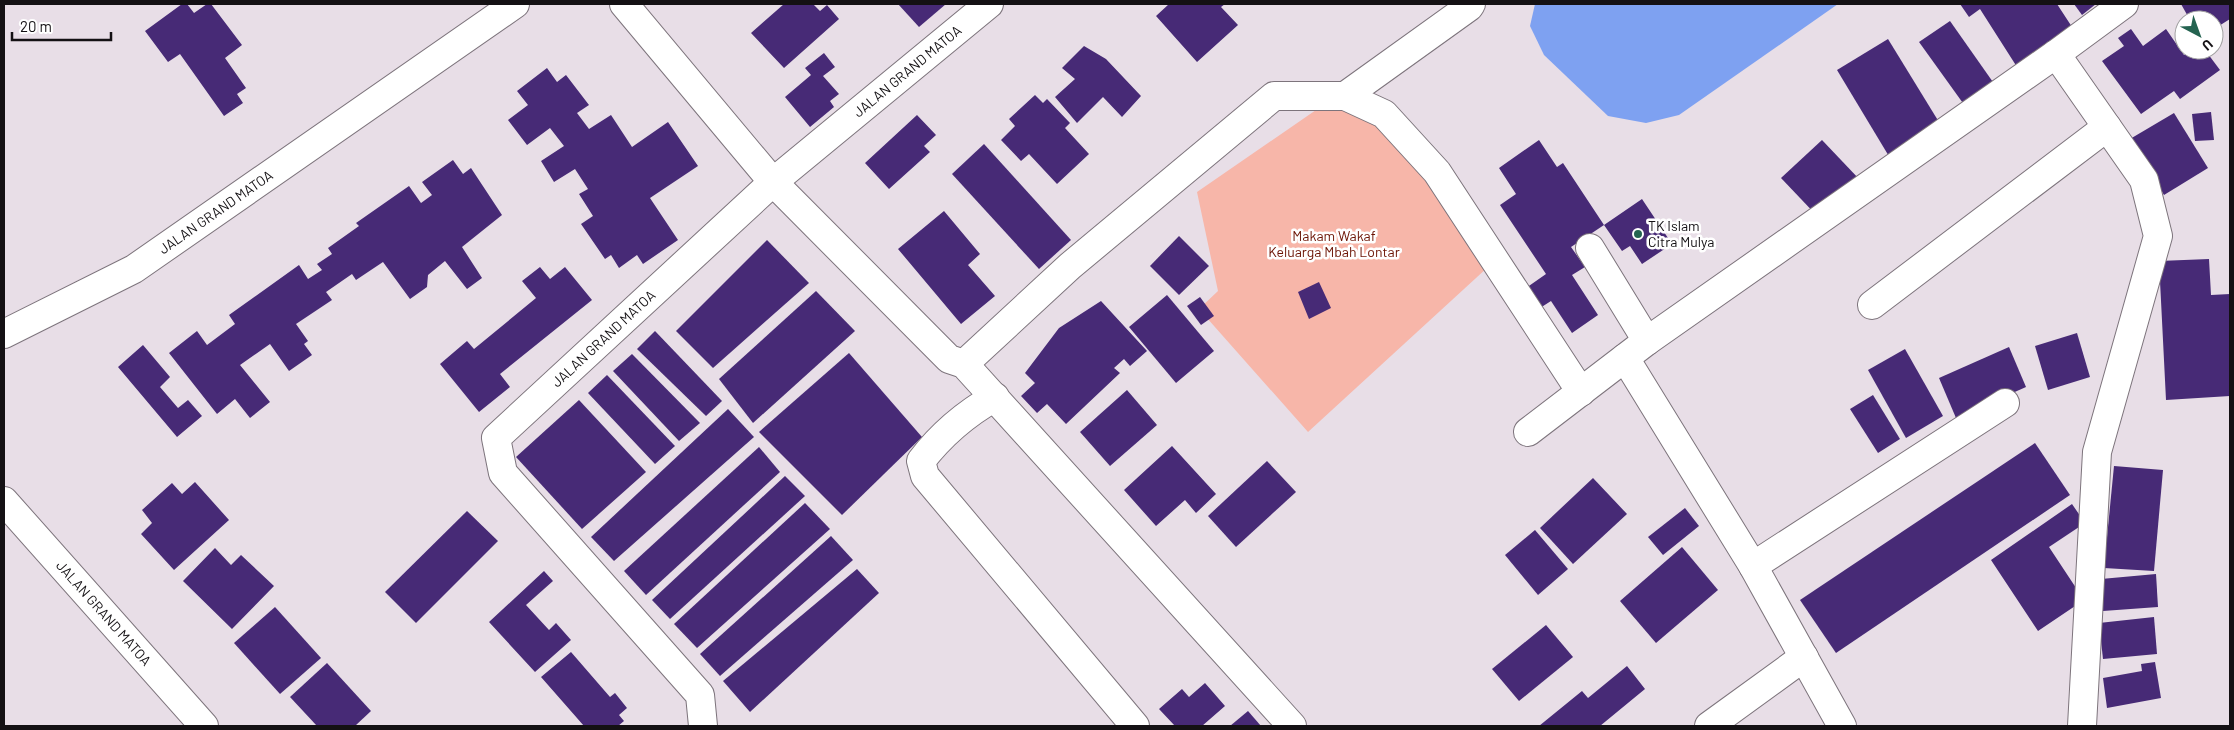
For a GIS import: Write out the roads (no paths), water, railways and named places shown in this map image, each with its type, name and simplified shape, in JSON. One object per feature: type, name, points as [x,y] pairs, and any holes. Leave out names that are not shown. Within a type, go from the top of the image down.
[{"type":"street","name":"JALAN GRAND MATOA","points":[[4,334],[134,269],[515,4]]},
{"type":"street","points":[[624,4],[773,182],[949,359],[964,364],[1292,726]]},
{"type":"street","name":"JALAN GRAND MATOA","points":[[703,726],[700,695],[503,473],[496,438],[773,182],[989,4]]},
{"type":"street","points":[[1345,96],[1471,4]]},
{"type":"street","points":[[1528,432],[1647,341],[2056,54],[2124,4]]},
{"type":"street","points":[[2056,54],[2144,180],[2158,236],[2097,452],[2082,726]]},
{"type":"street","points":[[964,364],[1070,266],[1274,96],[1345,96],[1384,114],[1437,172],[1580,392]]},
{"type":"street","points":[[1872,304],[2107,127]]},
{"type":"street","points":[[1590,248],[1647,341]]},
{"type":"street","points":[[1625,358],[1754,566],[1842,726]]},
{"type":"street","points":[[995,397],[982,405],[934,444],[921,461],[925,476],[1135,726]]},
{"type":"street","points":[[1754,566],[2006,403]]},
{"type":"street","name":"JALAN GRAND MATOA","points":[[4,501],[204,726]]},
{"type":"street","points":[[1709,726],[1804,657]]},
{"type":"water","points":[[1535,4],[1838,4],[1679,115],[1646,123],[1608,116],[1544,55],[1530,26]]},
{"type":"place","name":"TK Islam Citra Mulya","points":[[1638,234]]},
{"type":"park label","name":"Makam Wakaf Keluarga Mbah Lontar","points":[[1334,244]]}]
